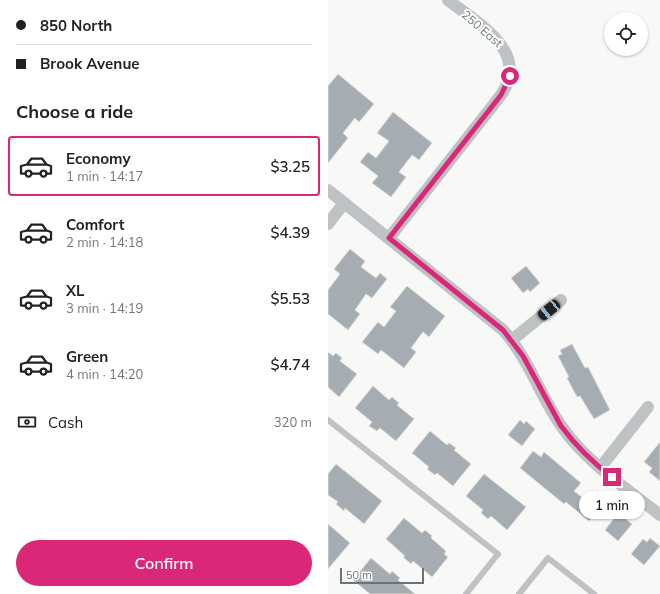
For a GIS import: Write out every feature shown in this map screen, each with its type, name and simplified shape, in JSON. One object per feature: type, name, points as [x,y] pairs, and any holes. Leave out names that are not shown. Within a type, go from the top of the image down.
[{"type":"street","name":"250 East","points":[[389,238],[505,89],[510,76],[510,62],[505,48],[500,42],[448,0]]},
{"type":"street","points":[[328,190],[494,321],[512,340],[523,356],[561,426],[577,446],[600,468],[660,515]]},
{"type":"street","points":[[328,224],[344,203]]},
{"type":"street","points":[[512,340],[561,300]]},
{"type":"street","points":[[600,468],[648,407]]},
{"type":"lane","points":[[328,420],[498,554],[466,594]]},
{"type":"lane","points":[[519,594],[548,558],[594,594]]},
{"type":"building","points":[[338,74],[374,104],[359,122],[355,118],[343,133],[348,138],[328,163],[328,86]]},
{"type":"building","points":[[393,112],[432,143],[419,160],[412,155],[399,172],[406,177],[391,197],[372,183],[378,176],[360,162],[368,152],[376,158],[389,141],[377,133]]},
{"type":"building","points":[[350,249],[365,261],[361,267],[376,278],[380,273],[387,279],[372,298],[366,294],[355,310],[360,314],[348,330],[328,314],[328,290],[340,274],[334,269]]},
{"type":"building","points":[[526,266],[540,283],[530,292],[528,289],[523,293],[511,278]]},
{"type":"building","points":[[407,286],[445,316],[429,337],[423,332],[411,348],[416,352],[404,368],[381,350],[378,354],[362,342],[378,322],[384,327],[396,311],[390,307]]},
{"type":"building","points":[[572,344],[585,368],[588,367],[610,410],[594,419],[580,396],[577,397],[558,356],[562,354],[560,350]]},
{"type":"building","points":[[328,352],[333,356],[336,353],[342,358],[340,361],[357,374],[339,397],[328,387]]},
{"type":"building","points":[[373,386],[389,400],[392,397],[399,403],[397,405],[414,419],[396,441],[380,428],[377,431],[369,426],[372,422],[355,408]]},
{"type":"building","points":[[520,420],[524,424],[526,421],[535,429],[522,446],[508,435]]},
{"type":"building","points":[[430,431],[447,445],[449,443],[456,448],[454,450],[471,464],[453,486],[437,473],[435,475],[427,469],[429,467],[412,453]]},
{"type":"building","points":[[660,442],[660,481],[649,472],[652,468],[644,462]]},
{"type":"building","points":[[533,451],[541,457],[544,452],[581,483],[574,491],[588,502],[593,496],[603,504],[589,521],[566,502],[564,504],[520,468]]},
{"type":"building","points":[[336,464],[382,501],[364,524],[345,508],[344,511],[336,504],[338,502],[328,495],[328,474]]},
{"type":"building","points":[[484,474],[526,507],[507,530],[491,516],[488,519],[481,513],[483,510],[466,496]]},
{"type":"building","points":[[616,516],[620,519],[622,516],[632,524],[618,541],[605,530]]},
{"type":"building","points":[[404,518],[422,533],[425,530],[432,536],[431,538],[446,551],[444,554],[448,557],[432,577],[413,561],[411,564],[403,557],[405,556],[386,539]]},
{"type":"building","points":[[328,524],[350,543],[328,569]]},
{"type":"building","points":[[650,538],[660,546],[644,565],[631,554],[643,539],[647,542]]},
{"type":"building","points":[[371,558],[390,574],[392,571],[400,578],[398,580],[415,594],[370,594],[353,580]]},
{"type":"route","points":[[510,76],[501,95],[389,238],[494,321],[503,330],[523,356],[561,426],[588,458],[612,477]]}]
